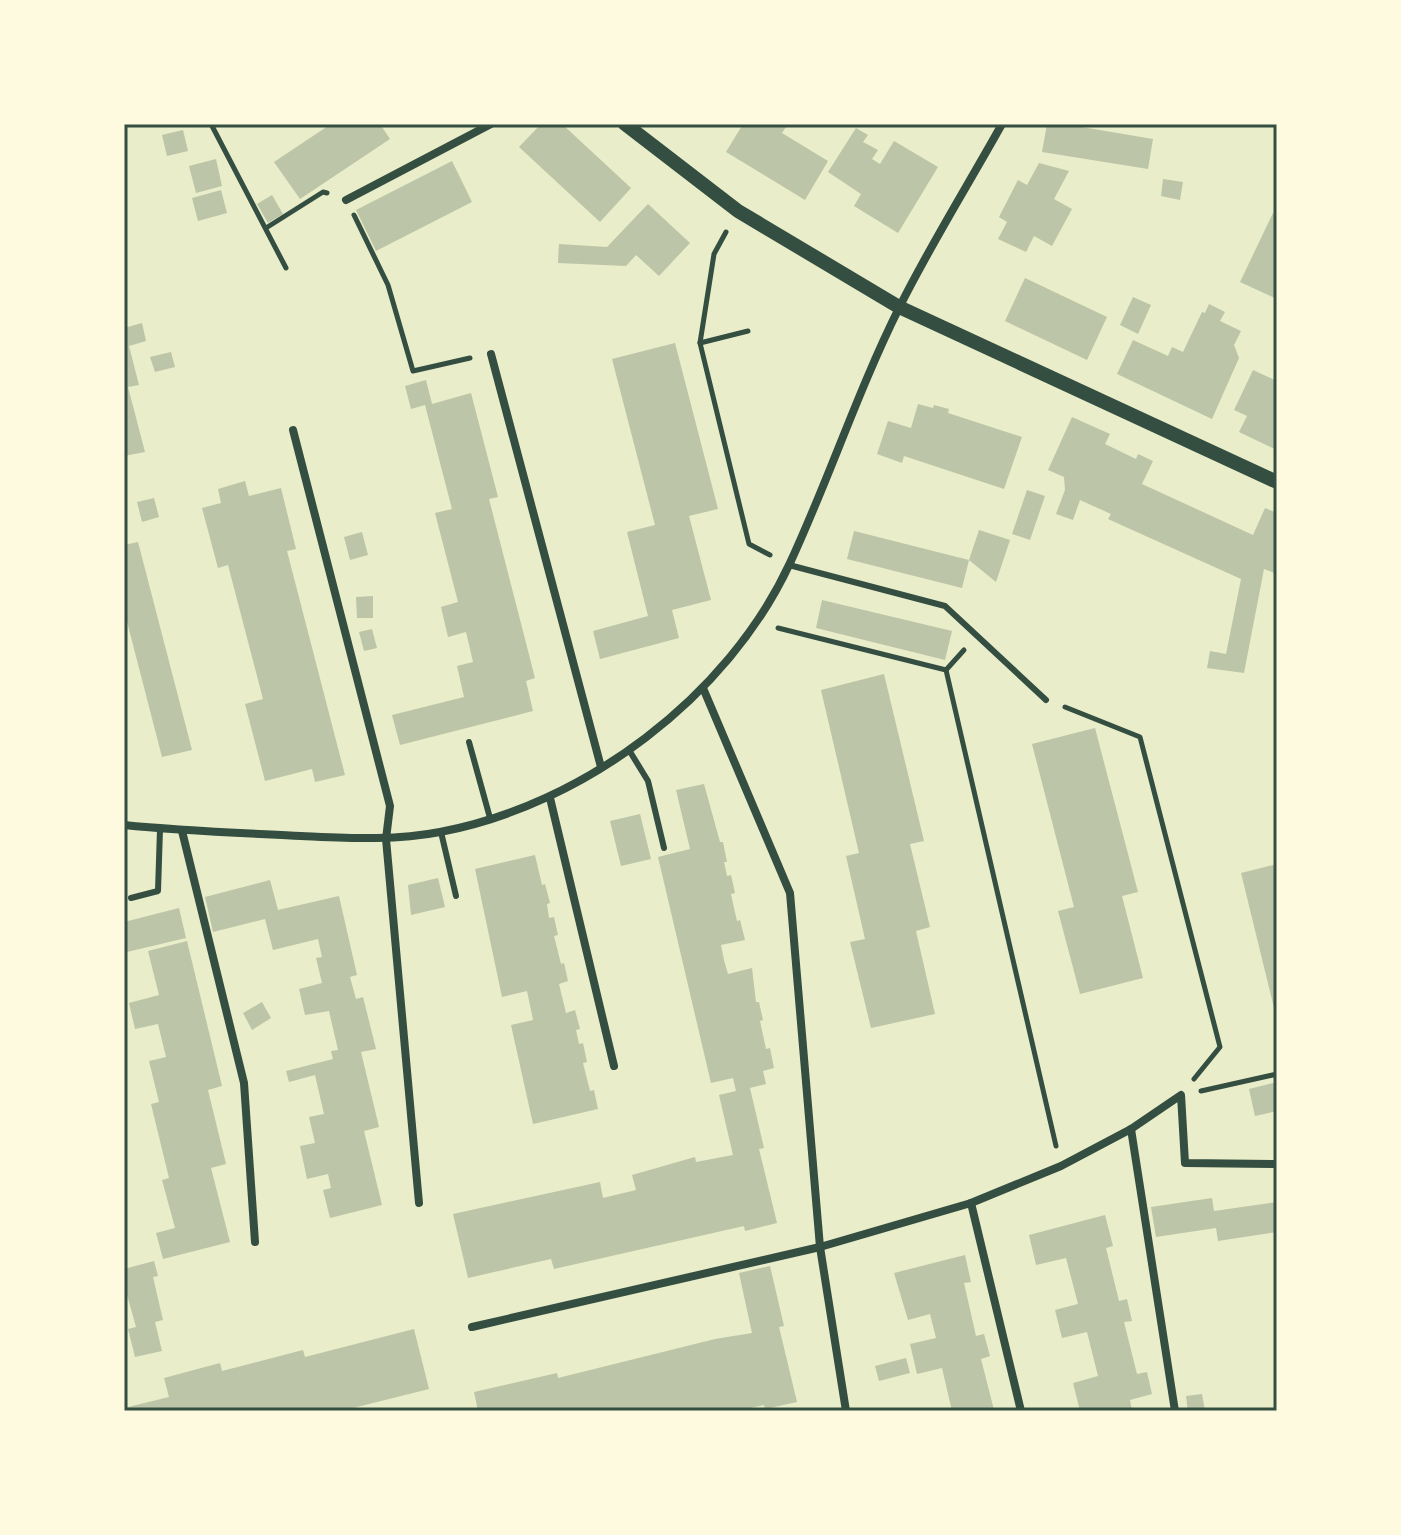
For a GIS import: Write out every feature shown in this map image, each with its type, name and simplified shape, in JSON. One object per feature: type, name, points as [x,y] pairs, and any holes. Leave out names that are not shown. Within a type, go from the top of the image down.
[{"type":"street","points":[[346,200],[491,124]]},
{"type":"street","points":[[625,124],[738,211],[899,307],[1277,482]]},
{"type":"street","points":[[124,825],[182,831],[386,839],[441,832],[550,798],[629,750],[703,688],[756,622],[789,565],[899,307],[1002,124]]},
{"type":"street","points":[[491,354],[601,767]]},
{"type":"street","points":[[293,430],[390,806],[386,839],[419,1203]]},
{"type":"street","points":[[703,688],[790,893],[820,1247],[846,1411]]},
{"type":"street","points":[[550,798],[614,1066]]},
{"type":"street","points":[[182,831],[244,1083],[255,1242]]},
{"type":"street","points":[[472,1327],[820,1247],[971,1203],[1061,1166],[1131,1129],[1181,1095]]},
{"type":"street","points":[[1181,1095],[1185,1163],[1277,1164]]},
{"type":"street","points":[[1131,1129],[1175,1411]]},
{"type":"street","points":[[971,1203],[1021,1411]]},
{"type":"lane","points":[[789,565],[945,606],[1046,700]]},
{"type":"lane","points":[[469,742],[490,818]]},
{"type":"lane","points":[[629,750],[648,781],[664,848]]},
{"type":"lane","points":[[131,898],[158,891],[160,829]]},
{"type":"lane","points":[[441,832],[456,896]]},
{"type":"path","points":[[211,124],[286,268]]},
{"type":"path","points":[[266,228],[323,192],[346,200],[388,285],[413,371],[491,354]]},
{"type":"path","points":[[738,211],[714,254],[700,343],[749,544],[789,565]]},
{"type":"path","points":[[700,343],[748,331]]},
{"type":"path","points":[[756,622],[946,670]]},
{"type":"path","points":[[946,670],[976,637]]},
{"type":"path","points":[[946,670],[1061,1166]]},
{"type":"path","points":[[1046,700],[1140,737],[1220,1047],[1181,1095]]},
{"type":"path","points":[[1181,1095],[1277,1074]]},
{"type":"building","points":[[331,124],[380,124],[390,139],[300,199],[274,162]]},
{"type":"building","points":[[541,124],[562,124],[631,188],[600,222],[519,147]]},
{"type":"building","points":[[743,124],[788,124],[782,133],[828,161],[805,200],[726,152]]},
{"type":"building","points":[[1047,124],[1153,139],[1148,169],[1042,152]]},
{"type":"building","points":[[856,128],[868,135],[863,142],[878,150],[872,159],[880,164],[894,141],[938,167],[898,233],[854,206],[861,194],[828,172]]},
{"type":"building","points":[[183,130],[188,151],[167,156],[162,135]]},
{"type":"building","points":[[216,159],[222,186],[196,193],[189,166]]},
{"type":"building","points":[[452,161],[472,202],[376,251],[356,210]]},
{"type":"building","points":[[1039,163],[1069,171],[1054,199],[1072,209],[1052,246],[1034,236],[1026,252],[998,239],[1007,222],[999,217],[1018,180],[1027,185]]},
{"type":"building","points":[[1163,179],[1183,182],[1180,200],[1161,196]]},
{"type":"building","points":[[221,190],[227,213],[198,221],[192,198]]},
{"type":"building","points":[[272,195],[283,214],[268,223],[257,204]]},
{"type":"building","points":[[648,204],[690,243],[659,276],[636,255],[626,266],[558,263],[559,244],[607,247]]},
{"type":"building","points":[[1273,213],[1277,215],[1277,299],[1240,282]]},
{"type":"building","points":[[1025,278],[1107,317],[1087,360],[1005,321]]},
{"type":"building","points":[[1133,297],[1151,305],[1138,334],[1120,325]]},
{"type":"building","points":[[1209,304],[1225,312],[1220,321],[1241,331],[1234,345],[1239,358],[1212,419],[1117,374],[1133,340],[1168,356],[1172,347],[1183,352]]},
{"type":"building","points":[[142,323],[146,341],[129,346],[139,385],[128,387],[145,452],[124,456],[124,328]]},
{"type":"building","points":[[675,343],[718,509],[689,516],[711,600],[672,610],[679,638],[600,659],[593,631],[648,616],[627,532],[655,525],[612,359]]},
{"type":"building","points":[[171,352],[175,367],[155,372],[150,357]]},
{"type":"building","points":[[1253,370],[1277,381],[1277,450],[1239,432],[1247,416],[1234,410]]},
{"type":"building","points":[[426,380],[432,404],[471,393],[498,497],[489,499],[535,678],[526,681],[533,711],[400,745],[392,715],[464,697],[457,666],[473,662],[466,632],[448,637],[441,607],[458,602],[435,513],[452,509],[425,405],[411,409],[405,386]]},
{"type":"building","points":[[918,404],[949,409],[948,413],[1022,437],[1004,489],[904,456],[902,463],[877,454],[888,421],[911,428]]},
{"type":"building","points":[[1072,417],[1110,434],[1105,444],[1136,459],[1138,454],[1153,461],[1142,484],[1253,535],[1265,508],[1277,513],[1277,574],[1264,569],[1244,673],[1207,668],[1210,651],[1226,654],[1241,579],[1108,519],[1111,514],[1080,500],[1073,520],[1056,514],[1065,490],[1064,477],[1048,470]]},
{"type":"building","points":[[245,481],[249,496],[281,488],[296,549],[287,551],[345,775],[315,782],[312,769],[265,781],[245,704],[263,699],[228,565],[218,568],[202,508],[221,503],[218,489]]},
{"type":"building","points":[[1027,490],[1045,496],[1030,540],[1012,534]]},
{"type":"building","points":[[154,498],[159,517],[142,522],[137,502]]},
{"type":"building","points":[[979,530],[1010,540],[996,582],[969,560]]},
{"type":"building","points":[[854,531],[969,560],[962,588],[847,559]]},
{"type":"building","points":[[362,532],[368,555],[350,560],[344,537]]},
{"type":"building","points":[[138,542],[192,750],[162,757],[124,610],[124,545]]},
{"type":"building","points":[[373,596],[373,618],[357,618],[356,597]]},
{"type":"building","points":[[822,600],[952,631],[945,660],[816,628]]},
{"type":"building","points":[[372,629],[377,648],[364,651],[359,632]]},
{"type":"building","points":[[884,674],[924,841],[910,844],[930,927],[916,931],[935,1014],[871,1028],[850,942],[865,939],[846,856],[859,853],[821,690]]},
{"type":"building","points":[[1095,728],[1138,892],[1122,896],[1143,978],[1080,994],[1058,911],[1074,907],[1032,744]]},
{"type":"building","points":[[704,784],[720,842],[723,842],[727,876],[731,875],[735,893],[731,894],[734,908],[745,940],[721,945],[724,960],[728,974],[752,968],[766,1049],[770,1048],[774,1068],[763,1071],[766,1084],[750,1088],[764,1148],[759,1149],[777,1223],[745,1231],[744,1226],[554,1269],[551,1259],[468,1278],[453,1214],[600,1182],[603,1198],[636,1190],[632,1175],[695,1157],[696,1162],[733,1155],[719,1095],[736,1091],[733,1078],[711,1083],[658,857],[690,849],[676,790]]},
{"type":"building","points":[[640,814],[651,859],[621,866],[610,821]]},
{"type":"building","points":[[535,855],[550,903],[547,904],[549,918],[554,917],[558,935],[554,936],[568,981],[559,984],[566,1013],[575,1010],[580,1029],[576,1030],[579,1044],[583,1043],[587,1062],[583,1063],[598,1109],[533,1124],[511,1025],[533,1020],[527,991],[502,997],[475,869]]},
{"type":"building","points":[[1277,864],[1277,1016],[1276,1016],[1241,873]]},
{"type":"building","points":[[438,878],[445,907],[411,915],[408,885]]},
{"type":"building","points":[[270,880],[278,910],[339,896],[357,975],[350,977],[356,999],[363,997],[376,1049],[361,1052],[379,1127],[364,1131],[382,1205],[330,1218],[323,1190],[331,1188],[328,1174],[307,1179],[300,1146],[315,1143],[309,1117],[324,1114],[315,1075],[289,1082],[286,1071],[333,1059],[331,1051],[338,1050],[329,1011],[305,1015],[299,989],[322,983],[316,958],[322,957],[318,939],[273,950],[265,919],[213,932],[205,897]]},
{"type":"building","points":[[179,908],[186,938],[127,952],[124,922]]},
{"type":"building","points":[[187,941],[222,1086],[208,1090],[226,1164],[211,1168],[230,1242],[163,1259],[156,1233],[175,1228],[162,1180],[169,1178],[151,1104],[159,1102],[149,1061],[166,1057],[158,1024],[135,1029],[129,1003],[159,995],[148,951]]},
{"type":"building","points":[[262,1002],[271,1018],[252,1030],[243,1013]]},
{"type":"building","points":[[1277,1082],[1277,1111],[1255,1116],[1249,1089]]},
{"type":"building","points":[[1212,1198],[1214,1211],[1277,1202],[1277,1232],[1218,1241],[1216,1228],[1156,1237],[1151,1207]]},
{"type":"building","points":[[1105,1215],[1113,1246],[1106,1248],[1119,1301],[1127,1299],[1132,1321],[1124,1322],[1137,1374],[1147,1372],[1152,1394],[1130,1400],[1132,1411],[1080,1411],[1073,1383],[1098,1376],[1087,1332],[1062,1338],[1055,1310],[1078,1304],[1066,1258],[1036,1265],[1029,1235]]},
{"type":"building","points":[[965,1255],[971,1282],[964,1283],[976,1336],[984,1334],[990,1356],[981,1359],[994,1410],[1002,1408],[1003,1411],[952,1411],[942,1368],[917,1374],[910,1344],[936,1338],[930,1314],[908,1320],[894,1273]]},
{"type":"building","points":[[154,1261],[158,1276],[153,1277],[163,1320],[155,1322],[162,1351],[135,1357],[128,1329],[136,1327],[124,1284],[124,1269]]},
{"type":"building","points":[[770,1266],[784,1326],[779,1327],[797,1402],[736,1411],[478,1411],[474,1392],[557,1373],[558,1378],[715,1339],[752,1333],[739,1273]]},
{"type":"building","points":[[414,1329],[429,1389],[341,1411],[124,1411],[124,1408],[169,1397],[164,1378],[220,1363],[222,1371],[303,1350],[305,1357]]},
{"type":"building","points":[[906,1358],[910,1373],[879,1381],[875,1366]]},
{"type":"building","points":[[1202,1394],[1205,1411],[1188,1411],[1186,1396]]}]
